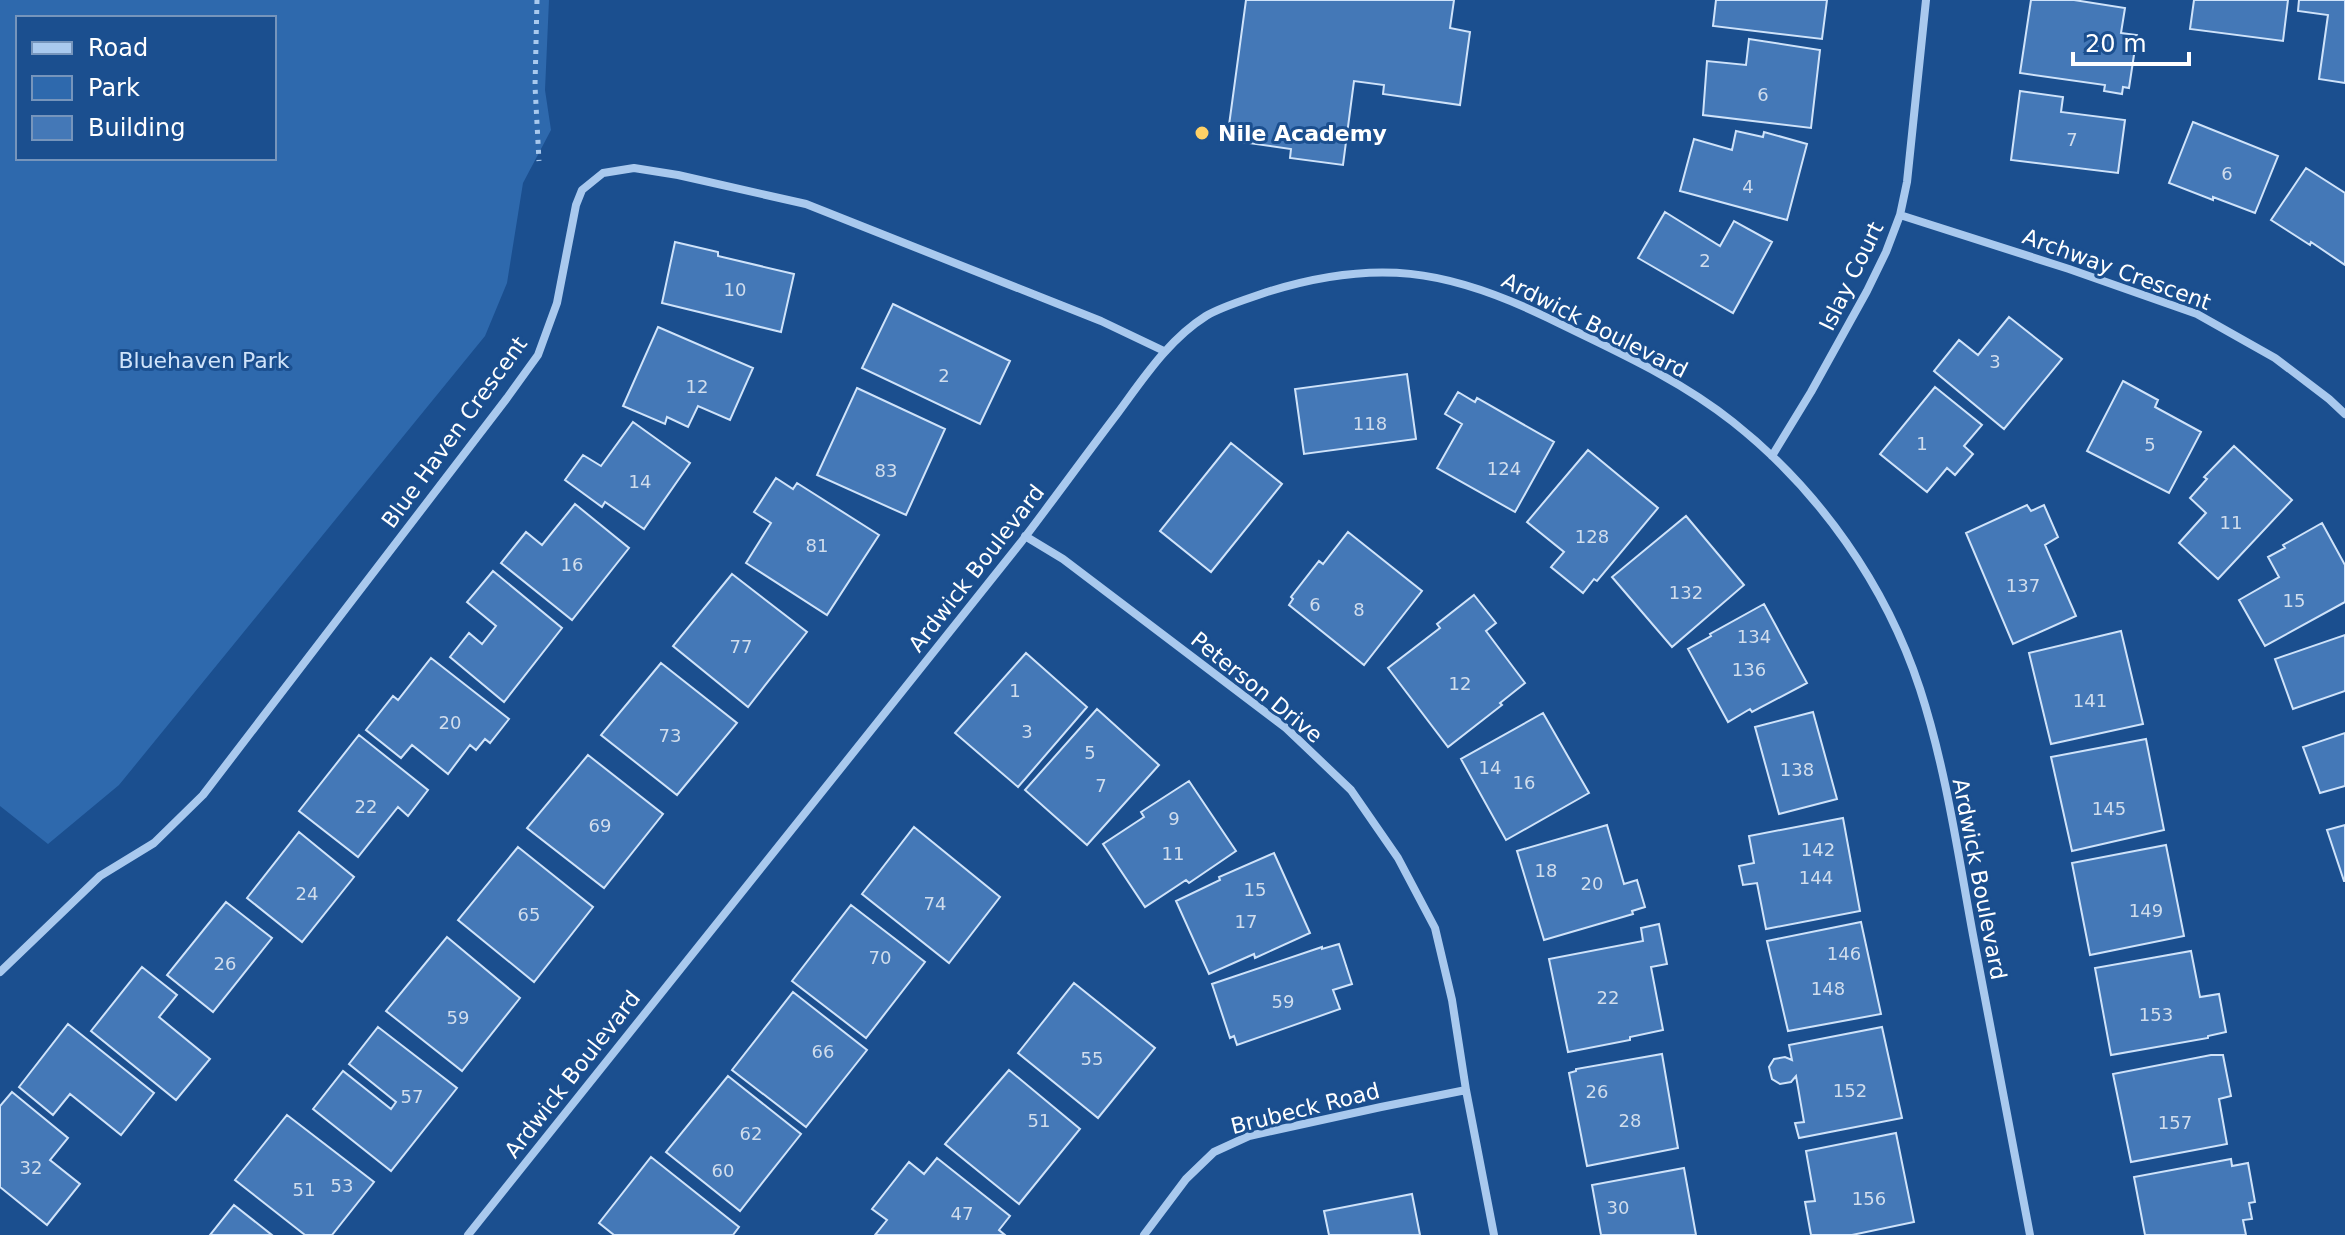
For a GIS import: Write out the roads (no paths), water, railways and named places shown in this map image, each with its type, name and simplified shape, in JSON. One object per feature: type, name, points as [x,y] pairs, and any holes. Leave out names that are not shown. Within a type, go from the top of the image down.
[{"type":"street","name":"Islay Court","points":[[1772,456],[1867,291],[1900,215],[1907,182],[1926,0]]},
{"type":"street","name":"Blue Haven Crescent","points":[[0,972],[100,876],[154,843],[203,795],[507,398],[538,355],[557,303],[576,205],[582,190],[603,173],[634,168],[806,204],[1101,321],[1164,351]]},
{"type":"street","name":"Archway Crescent","points":[[1900,215],[2197,314],[2275,358],[2345,414]]},
{"type":"street","name":"Ardwick Boulevard","points":[[468,1235],[1025,536],[1164,351],[1206,316],[1305,280],[1352,272],[1440,277],[1506,298],[1656,372],[1729,418],[1772,456],[1853,551],[1888,612],[1920,688],[1944,782],[2030,1235]]},
{"type":"street","name":"Peterson Drive","points":[[1025,536],[1063,559],[1286,728],[1351,790],[1398,858],[1435,928],[1452,1000],[1494,1235]]},
{"type":"street","name":"Brubeck Road","points":[[1144,1235],[1186,1179],[1214,1152],[1249,1136],[1466,1090]]},
{"type":"place","name":"Nile Academy","points":[[1202,133]]},
{"type":"park label","name":"Bluehaven Park","points":[[204,360]]}]
